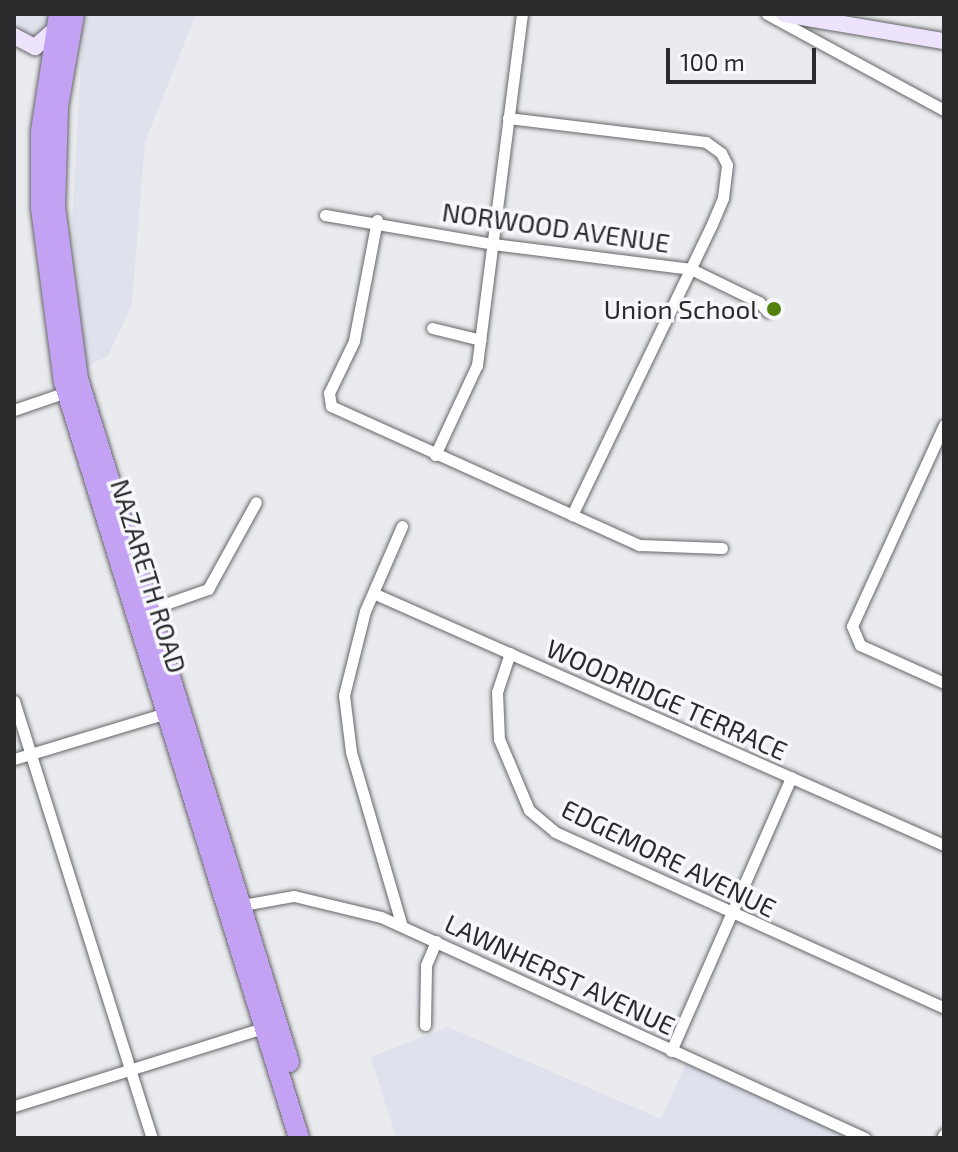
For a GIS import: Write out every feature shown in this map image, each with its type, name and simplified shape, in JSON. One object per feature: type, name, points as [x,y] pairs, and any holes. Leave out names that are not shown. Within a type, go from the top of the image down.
[{"type":"highway","name":"NAZARETH ROAD","points":[[74,14],[58,107],[55,207],[74,390]]},
{"type":"highway","name":"NAZARETH ROAD","points":[[58,21],[41,132],[41,208],[48,291],[140,613],[270,1026],[299,1138]]},
{"type":"highway","name":"NAZARETH ROAD","points":[[270,1026],[312,1138]]},
{"type":"main road","points":[[784,14],[944,41]]},
{"type":"main road","points":[[15,38],[38,47],[58,21]]},
{"type":"street","points":[[435,455],[466,395],[481,340],[522,14]]},
{"type":"street","points":[[767,14],[944,110]]},
{"type":"street","points":[[508,118],[714,146],[727,165],[727,178],[691,269],[572,515]]},
{"type":"street","name":"NORWOOD AVENUE","points":[[325,215],[377,220],[493,244],[691,269],[759,302],[768,312]]},
{"type":"street","points":[[377,220],[354,341],[330,400],[331,406],[639,545],[722,548]]},
{"type":"street","points":[[432,328],[481,340]]},
{"type":"street","points":[[14,410],[74,390]]},
{"type":"street","points":[[944,425],[852,626],[860,645],[944,683]]},
{"type":"street","points":[[140,613],[208,589],[256,502]]},
{"type":"street","points":[[402,526],[352,650],[344,719],[402,926]]},
{"type":"street","name":"WOODRIDGE TERRACE","points":[[373,593],[944,845]]},
{"type":"street","name":"EDGEMORE AVENUE","points":[[510,653],[497,692],[496,717],[505,760],[529,810],[582,846],[944,1008]]},
{"type":"street","points":[[14,701],[152,1138]]},
{"type":"street","points":[[14,759],[172,712]]},
{"type":"street","points":[[671,1051],[791,777]]},
{"type":"street","name":"LAWNHERST AVENUE","points":[[233,908],[286,896],[317,898],[402,926],[865,1138]]},
{"type":"street","points":[[425,1025],[426,965],[436,941]]},
{"type":"street","points":[[14,1106],[131,1073],[270,1026]]},
{"type":"shaded area","points":[[14,14],[196,14],[145,142],[132,304],[108,356],[85,367],[72,225],[82,45],[34,42],[16,32]]},
{"type":"shaded area","points":[[448,1027],[661,1119],[686,1063],[851,1138],[396,1138],[371,1057]]},
{"type":"place","name":"Union School","points":[[774,309]]}]
